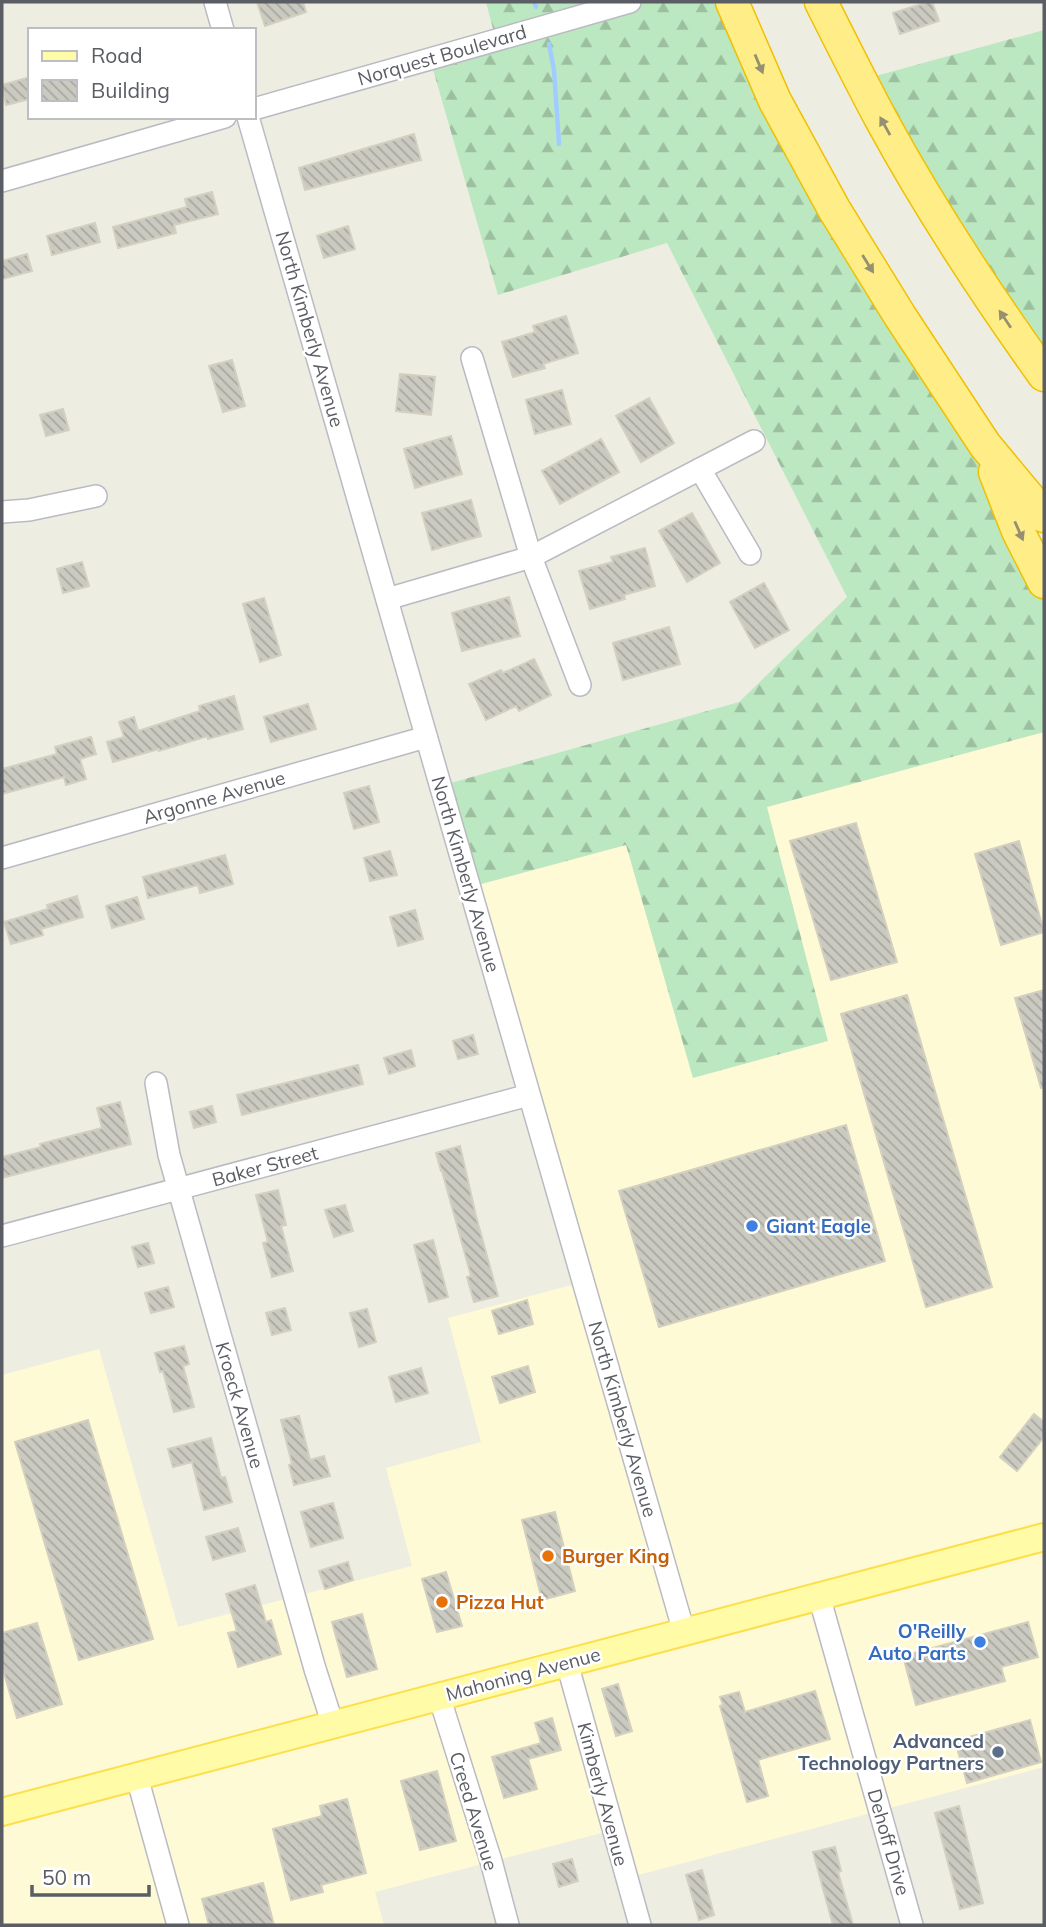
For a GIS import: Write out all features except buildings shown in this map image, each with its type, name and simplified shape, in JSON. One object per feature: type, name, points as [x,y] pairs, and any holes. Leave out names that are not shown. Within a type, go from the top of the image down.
[{"type":"highway","points":[[732,2],[775,101],[834,209],[985,445],[1044,516]]},
{"type":"highway","points":[[821,2],[882,122],[917,181],[961,253],[1044,375]]},
{"type":"highway","points":[[985,445],[1018,531],[1044,582]]},
{"type":"main road","name":"Mahoning Avenue","points":[[2,1812],[1044,1537]]},
{"type":"street","points":[[215,2],[222,28]]},
{"type":"street","name":"Norquest Boulevard","points":[[256,108],[631,2]]},
{"type":"street","points":[[2,181],[219,119]]},
{"type":"street","name":"North Kimberly Avenue","points":[[249,119],[684,1632]]},
{"type":"street","points":[[472,358],[531,557],[580,685]]},
{"type":"street","points":[[387,599],[531,557],[754,441]]},
{"type":"street","points":[[700,469],[750,554]]},
{"type":"street","points":[[2,512],[29,510],[96,496]]},
{"type":"street","name":"Argonne Avenue","points":[[2,858],[426,737]]},
{"type":"street","name":"Kroeck Avenue","points":[[156,1083],[166,1142],[315,1670],[333,1725]]},
{"type":"street","name":"Baker Street","points":[[2,1236],[529,1095]]},
{"type":"street","name":"Dehoff Drive","points":[[820,1597],[912,1925]]},
{"type":"street","name":"Kimberly Avenue","points":[[567,1663],[640,1925]]},
{"type":"street","name":"Creed Avenue","points":[[439,1696],[491,1861],[508,1925]]},
{"type":"street","points":[[137,1777],[178,1925]]},
{"type":"shaded area","points":[[1044,732],[1044,1767],[627,1878],[613,1830],[375,1892],[384,1925],[2,1925],[2,1375],[99,1349],[178,1627],[412,1566],[386,1468],[481,1442],[448,1318],[583,1282],[470,887]]},
{"type":"green space","points":[[486,2],[732,2],[985,445],[1044,582],[1044,732],[767,807],[828,1041],[693,1078],[626,845],[470,887],[440,786],[739,702],[847,597],[667,243],[498,295],[430,59],[496,40]]},
{"type":"green space","points":[[1044,30],[1044,375],[861,80]]},
{"type":"waterway","points":[[534,2],[536,7]]},
{"type":"waterway","points":[[549,44],[554,70],[559,144]]},
{"type":"place","name":"Giant Eagle","points":[[752,1226]]},
{"type":"place","name":"Burger King","points":[[548,1556]]},
{"type":"place","name":"Pizza Hut","points":[[442,1602]]},
{"type":"place","name":"O'Reilly Auto Parts","points":[[980,1642]]},
{"type":"place","name":"Advanced Technology Partners","points":[[998,1752]]}]
